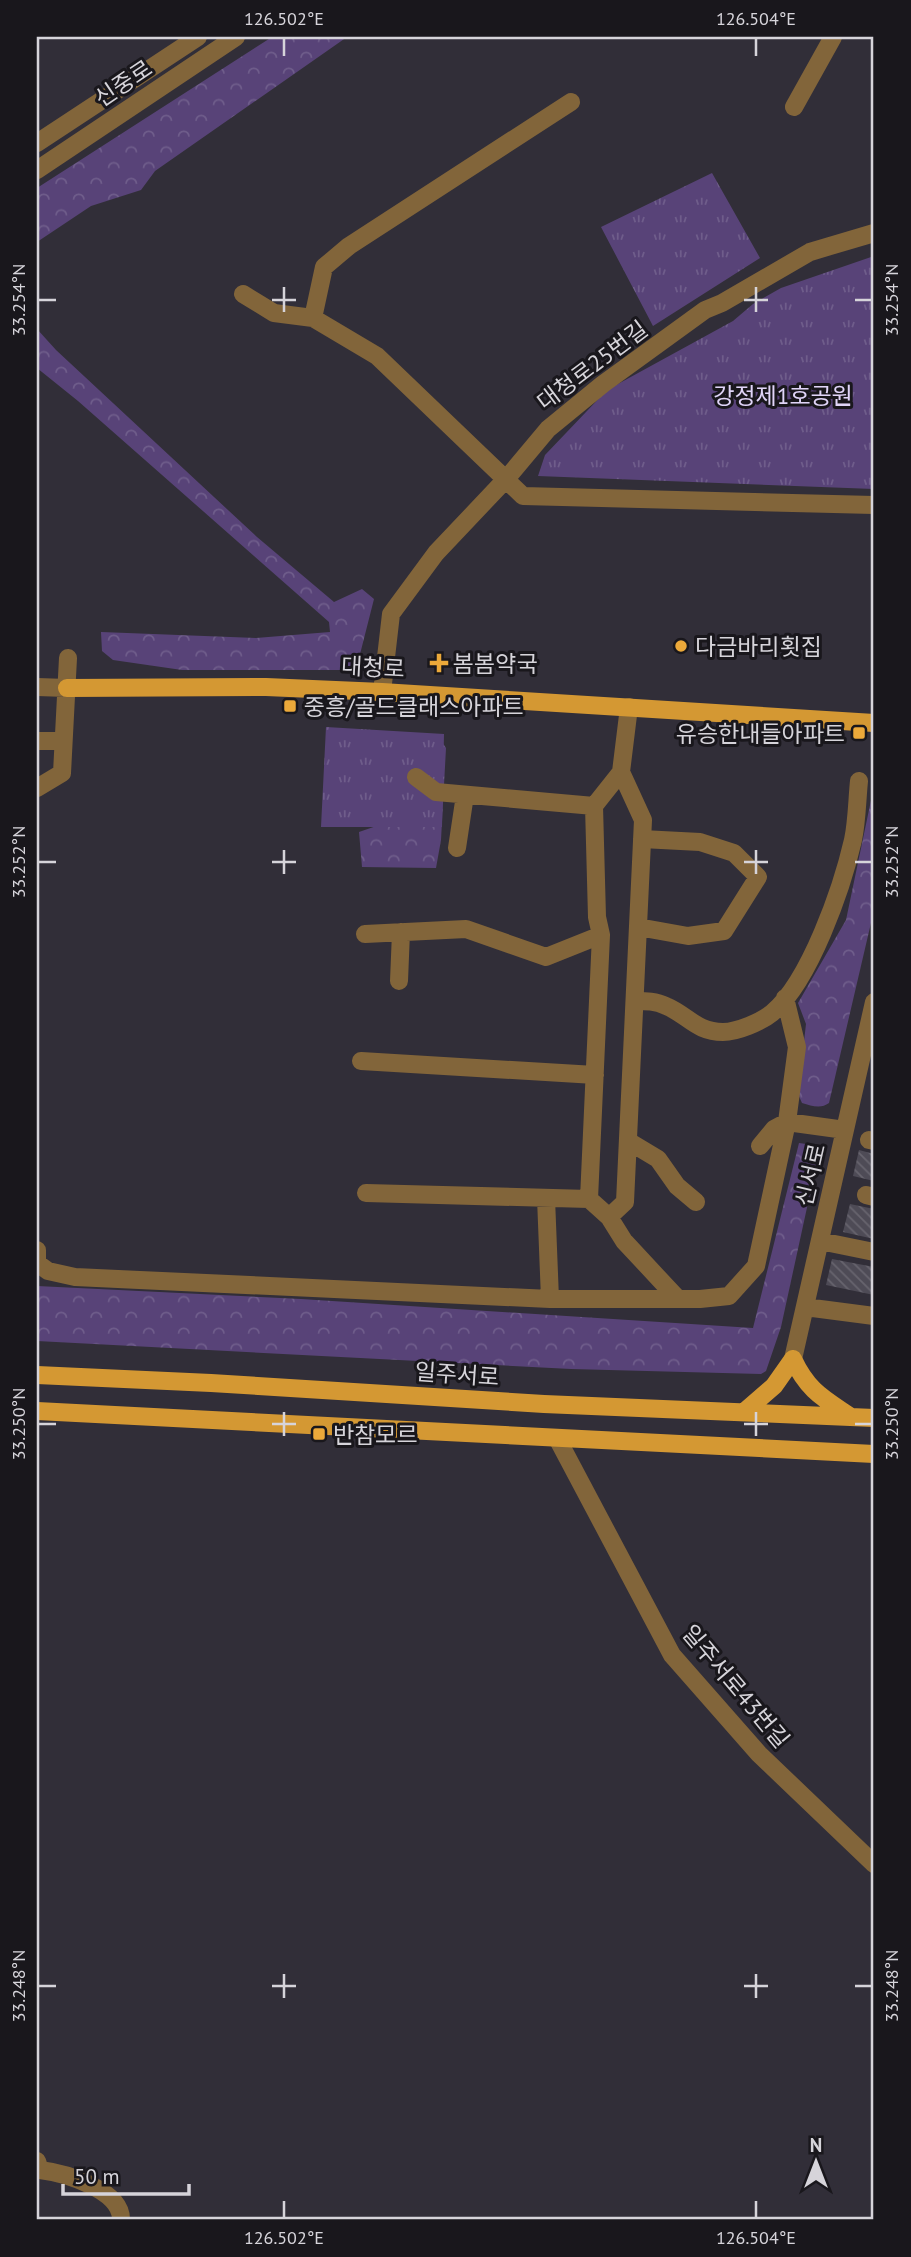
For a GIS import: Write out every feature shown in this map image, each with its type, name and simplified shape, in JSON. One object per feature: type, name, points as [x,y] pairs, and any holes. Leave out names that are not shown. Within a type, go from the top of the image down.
[{"type":"main road","name":"대청로","points":[[67,688],[266,687],[382,692],[874,723]]},
{"type":"main road","points":[[744,1412],[774,1386],[793,1359],[803,1380],[818,1395],[851,1417]]},
{"type":"main road","name":"일주서로","points":[[37,1375],[211,1383],[544,1405],[874,1418]]},
{"type":"main road","points":[[37,1411],[874,1454]]},
{"type":"street","points":[[37,143],[198,37]]},
{"type":"street","name":"신중로","points":[[37,170],[236,37]]},
{"type":"street","points":[[794,107],[833,37]]},
{"type":"street","points":[[313,318],[324,267],[349,246],[571,102]]},
{"type":"street","name":"대청로25번길","points":[[382,692],[391,614],[436,553],[507,478],[548,429],[603,384],[705,310],[810,253],[874,233]]},
{"type":"street","points":[[243,293],[274,313],[313,318],[377,356],[523,496],[874,505]]},
{"type":"street","points":[[37,788],[62,773],[68,658]]},
{"type":"street","name":"대청로","points":[[37,687],[67,688]]},
{"type":"street","points":[[589,1199],[601,935],[597,917],[594,806],[621,772],[629,708]]},
{"type":"street","points":[[37,741],[63,741]]},
{"type":"street","points":[[609,1217],[625,1202],[643,820],[621,772]]},
{"type":"street","points":[[416,777],[436,792],[594,806]]},
{"type":"street","points":[[635,1002],[661,1004],[703,1030],[725,1033],[743,1028],[772,1014],[798,982],[834,907],[853,838],[859,781]]},
{"type":"street","points":[[457,848],[465,795]]},
{"type":"street","points":[[638,927],[688,936],[724,932],[758,877],[734,852],[699,842],[642,839]]},
{"type":"street","points":[[365,934],[466,929],[546,957],[601,935]]},
{"type":"street","points":[[399,981],[401,932]]},
{"type":"street","points":[[37,1250],[37,1263],[48,1271],[75,1277],[550,1298],[729,1296],[757,1266],[787,1122],[797,1047],[785,998]]},
{"type":"street","name":"신서로","points":[[793,1359],[874,1006]]},
{"type":"street","points":[[361,1061],[595,1075]]},
{"type":"street","points":[[760,1146],[774,1129],[787,1122],[845,1130]]},
{"type":"street","points":[[628,1141],[659,1159],[677,1186],[696,1202]]},
{"type":"street","points":[[366,1193],[589,1199],[609,1217],[624,1241],[678,1298]]},
{"type":"street","points":[[546,1198],[550,1298]]},
{"type":"street","points":[[820,1241],[874,1252]]},
{"type":"street","points":[[805,1307],[874,1316]]},
{"type":"street","name":"일주서로43번길","points":[[557,1438],[672,1655],[759,1754],[874,1864]]},
{"type":"street","points":[[37,2161],[40,2170],[62,2173],[110,2196],[121,2212],[121,2220]]},
{"type":"green space","points":[[272,37],[347,37],[155,171],[141,190],[91,206],[37,242],[37,188]]},
{"type":"green space","points":[[712,173],[760,258],[653,326],[601,227]]},
{"type":"green space","name":"강정제1호공원","points":[[874,256],[874,489],[538,476],[545,455],[607,390],[733,321],[753,304],[781,288]]},
{"type":"green space","points":[[37,329],[56,350],[257,537],[334,602],[362,589],[374,599],[356,670],[182,670],[113,660],[102,651],[101,632],[256,638],[330,632],[329,622],[37,368]]},
{"type":"green space","points":[[326,727],[444,734],[442,827],[321,827]]},
{"type":"green space","points":[[438,736],[446,748],[441,840],[436,868],[362,867],[359,832],[391,821]]},
{"type":"green space","points":[[874,786],[874,910],[829,1103],[813,1106],[802,1103],[798,1094],[806,1024],[798,1003],[846,920]]},
{"type":"green space","points":[[799,1143],[813,1145],[818,1157],[781,1327],[766,1371],[761,1374],[571,1369],[37,1341],[37,1286],[301,1299],[753,1328]]},
{"type":"building","points":[[859,1150],[874,1154],[874,1181],[853,1176]]},
{"type":"building","points":[[850,1204],[874,1209],[874,1239],[843,1232]]},
{"type":"building","points":[[832,1259],[874,1267],[874,1295],[826,1285]]},
{"type":"place","name":"다금바리횟집","points":[[681,646]]},
{"type":"place","name":"봄봄약국","points":[[439,663]]},
{"type":"place","name":"중흥/골드클래스아파트","points":[[290,706]]},
{"type":"place","name":"유승한내들아파트","points":[[859,733]]},
{"type":"place","name":"반참모르","points":[[319,1434]]}]
